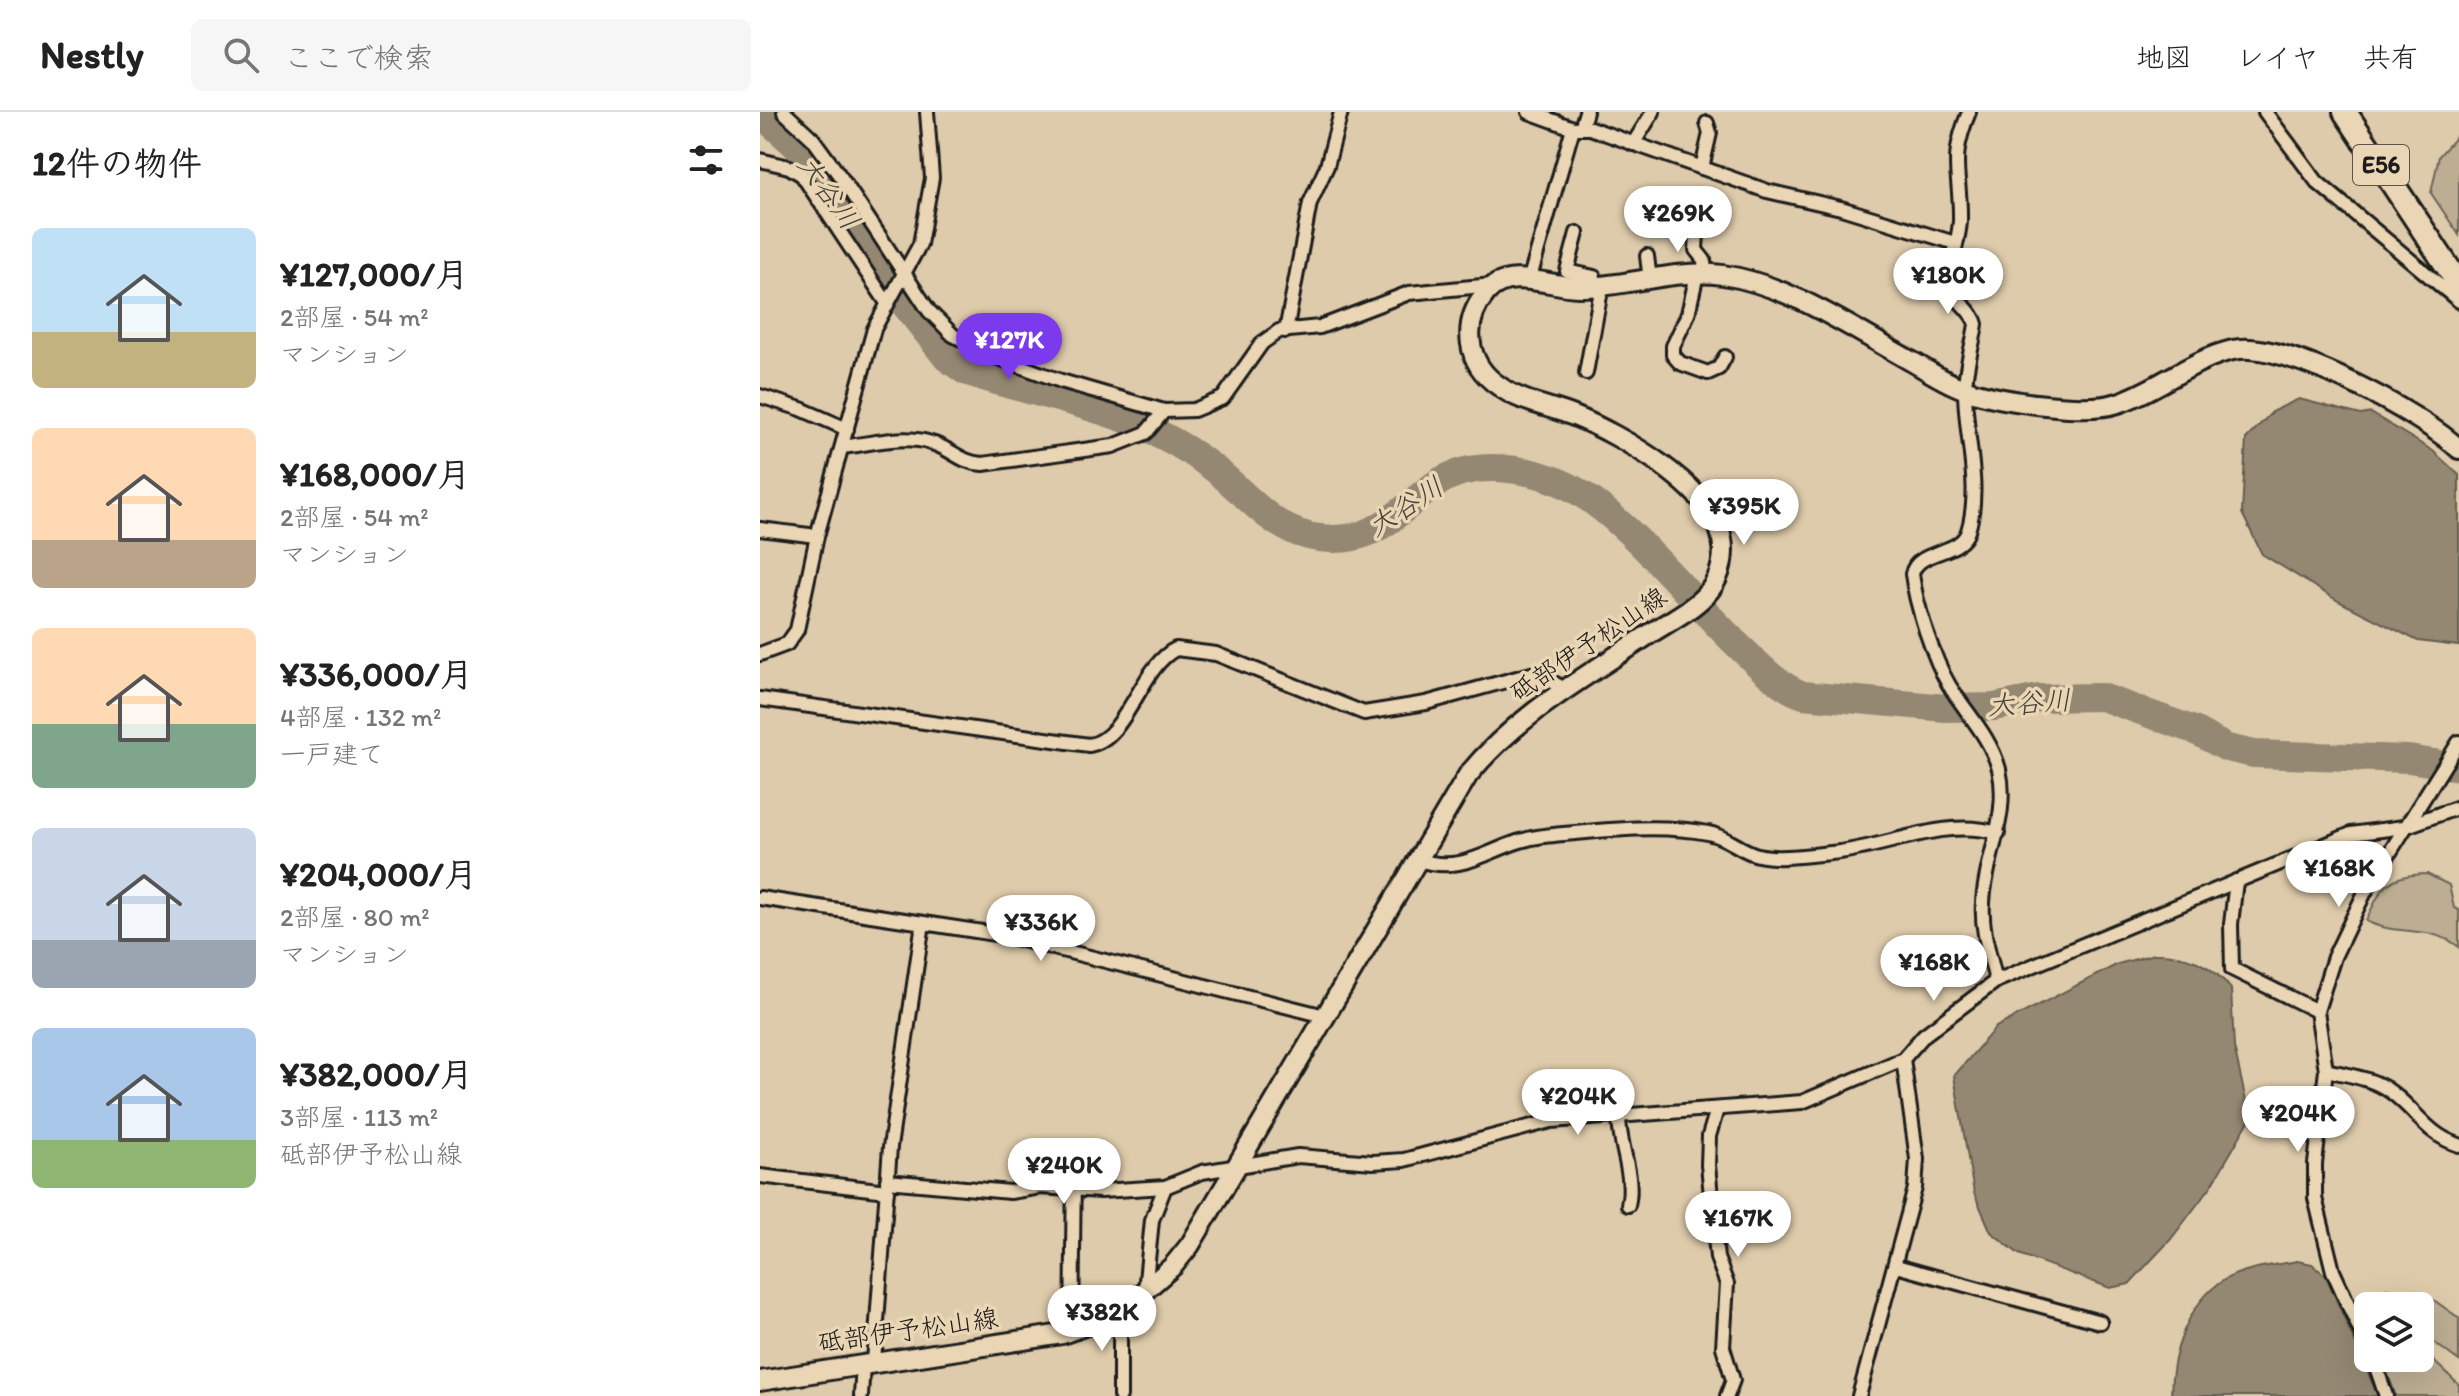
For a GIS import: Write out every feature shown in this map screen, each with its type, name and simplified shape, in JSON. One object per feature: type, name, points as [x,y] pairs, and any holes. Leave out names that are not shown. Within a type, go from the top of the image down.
[{"type":"highway","name":"E56","points":[[2345,112],[2459,284]]},
{"type":"main road","points":[[1493,285],[1505,280],[1598,286],[1701,274],[1737,277],[1804,303],[1965,390],[2007,398],[2100,406],[2118,403],[2232,350],[2254,348],[2275,351],[2381,398],[2421,420],[2459,449]]},
{"type":"main road","name":"砥部伊予松山線","points":[[760,1381],[1072,1331],[1120,1310],[1145,1291],[1190,1245],[1239,1166],[1453,795],[1481,758],[1513,727],[1565,689],[1706,595],[1721,570],[1723,542],[1705,504],[1636,447],[1573,415],[1510,393],[1487,376],[1472,351],[1469,339],[1475,310],[1493,285]]},
{"type":"street","points":[[784,112],[813,139],[907,273],[929,311],[953,335],[996,357],[1161,416],[1194,410],[1223,398],[1269,336],[1320,327],[1409,293],[1493,285]]},
{"type":"street","points":[[760,654],[787,644],[797,630],[817,536],[874,329],[920,244],[932,178],[927,112]]},
{"type":"street","points":[[1286,331],[1310,203],[1327,166],[1341,112]]},
{"type":"street","points":[[1529,112],[1767,191],[1841,208],[1955,243]]},
{"type":"street","points":[[1529,281],[1577,128],[1586,112]]},
{"type":"street","points":[[1633,144],[1653,112]]},
{"type":"street","points":[[1969,112],[1957,144],[1954,169],[1960,222],[1955,243],[1953,290],[1973,314],[1976,324],[1965,390],[1974,495],[1969,528],[1961,543],[1919,563],[1912,574],[1941,670],[1985,737],[1999,771],[2002,799],[1998,833],[1983,900],[1983,927],[1996,981]]},
{"type":"street","points":[[2265,112],[2317,182],[2459,301]]},
{"type":"street","points":[[1702,168],[1710,133],[1707,123]]},
{"type":"street","points":[[760,160],[789,167],[802,175],[887,303]]},
{"type":"street","points":[[1577,233],[1567,271],[1594,277],[1598,286],[1586,373]]},
{"type":"street","points":[[1697,233],[1696,250],[1704,260],[1688,314],[1673,346],[1673,355],[1680,363],[1708,373],[1719,368],[1725,357]]},
{"type":"street","points":[[1647,256],[1650,280]]},
{"type":"street","points":[[760,396],[847,429]]},
{"type":"street","points":[[842,447],[918,440],[933,443],[970,464],[983,464],[1113,446],[1146,433],[1161,416]]},
{"type":"street","points":[[760,529],[817,536]]},
{"type":"street","points":[[760,699],[1089,745],[1106,740],[1162,660],[1176,649],[1216,654],[1364,713],[1426,703],[1535,673],[1565,689]]},
{"type":"street","points":[[2354,1317],[2333,1271],[2315,1198],[2315,1164],[2326,1070],[2317,1011],[2334,957],[2365,892],[2459,742]]},
{"type":"street","points":[[760,1176],[1010,1192],[1040,1187],[1165,1187],[1202,1172],[1298,1156],[1373,1162],[1404,1160],[1551,1121],[1802,1102],[1903,1059],[1924,1035],[1996,981],[2351,834],[2404,827],[2459,807]]},
{"type":"street","points":[[1416,859],[1437,867],[1451,867],[1527,838],[1659,829],[1711,833],[1758,855],[1773,856],[1835,853],[1960,826],[1998,833]]},
{"type":"street","points":[[2236,881],[2231,924],[2232,969],[2317,1011]]},
{"type":"street","points":[[760,898],[1002,935],[1325,1016]]},
{"type":"street","points":[[861,1396],[868,1363],[887,1186],[923,923]]},
{"type":"street","points":[[1859,1396],[1910,1216],[1917,1159],[1903,1059]]},
{"type":"street","points":[[2326,1070],[2373,1082],[2391,1092],[2429,1131],[2459,1145]]},
{"type":"street","points":[[1717,1109],[1709,1136],[1708,1165],[1717,1258],[1727,1284],[1723,1347],[1733,1380],[1727,1396]]},
{"type":"street","points":[[1619,1117],[1619,1140],[1632,1190],[1628,1205]]},
{"type":"street","points":[[1072,1331],[1070,1273],[1074,1189],[1077,1164],[1081,1159],[1090,1159]]},
{"type":"street","points":[[1145,1291],[1152,1220],[1165,1187]]},
{"type":"street","points":[[1896,1266],[2100,1322]]},
{"type":"street","points":[[1120,1310],[1120,1396]]},
{"type":"street","points":[[2378,1372],[2386,1396]]},
{"type":"shaded area","points":[[2459,133],[2459,235],[2431,193],[2439,156]]},
{"type":"shaded area","points":[[2299,399],[2361,415],[2371,413],[2433,451],[2459,475],[2459,646],[2418,641],[2338,601],[2262,554],[2242,513],[2246,439],[2273,411]]},
{"type":"shaded area","points":[[2427,874],[2449,885],[2454,908],[2459,910],[2459,947],[2436,935],[2389,929],[2366,921],[2382,891],[2394,880]]},
{"type":"shaded area","points":[[2154,954],[2197,962],[2215,973],[2231,989],[2234,1047],[2250,1119],[2212,1185],[2171,1239],[2129,1284],[2110,1288],[2019,1254],[1991,1232],[1974,1193],[1954,1076],[1996,1027],[2118,964]]},
{"type":"shaded area","points":[[2297,1261],[2312,1264],[2326,1276],[2354,1341],[2354,1372],[2368,1372],[2378,1396],[2171,1396],[2178,1347],[2200,1302],[2224,1280],[2260,1268]]},
{"type":"shaded area","points":[[2386,1288],[2407,1292],[2385,1292]]},
{"type":"shaded area","points":[[2434,1300],[2459,1318],[2459,1361],[2434,1342]]},
{"type":"shaded area","points":[[2434,1361],[2459,1385],[2459,1396],[2396,1396],[2387,1372],[2434,1372]]},
{"type":"waterway","name":"大谷川","points":[[760,113],[804,153],[881,263],[906,306],[947,358],[965,371],[1095,408],[1156,432],[1216,470],[1276,521],[1304,535],[1339,539],[1370,531],[1384,524],[1436,484],[1466,471],[1499,468],[1533,473],[1564,484],[1611,516],[1759,665],[1779,682],[1803,695],[1946,708],[1994,707],[2039,698],[2102,697],[2194,730],[2227,748],[2254,754],[2409,759],[2459,767]]}]
